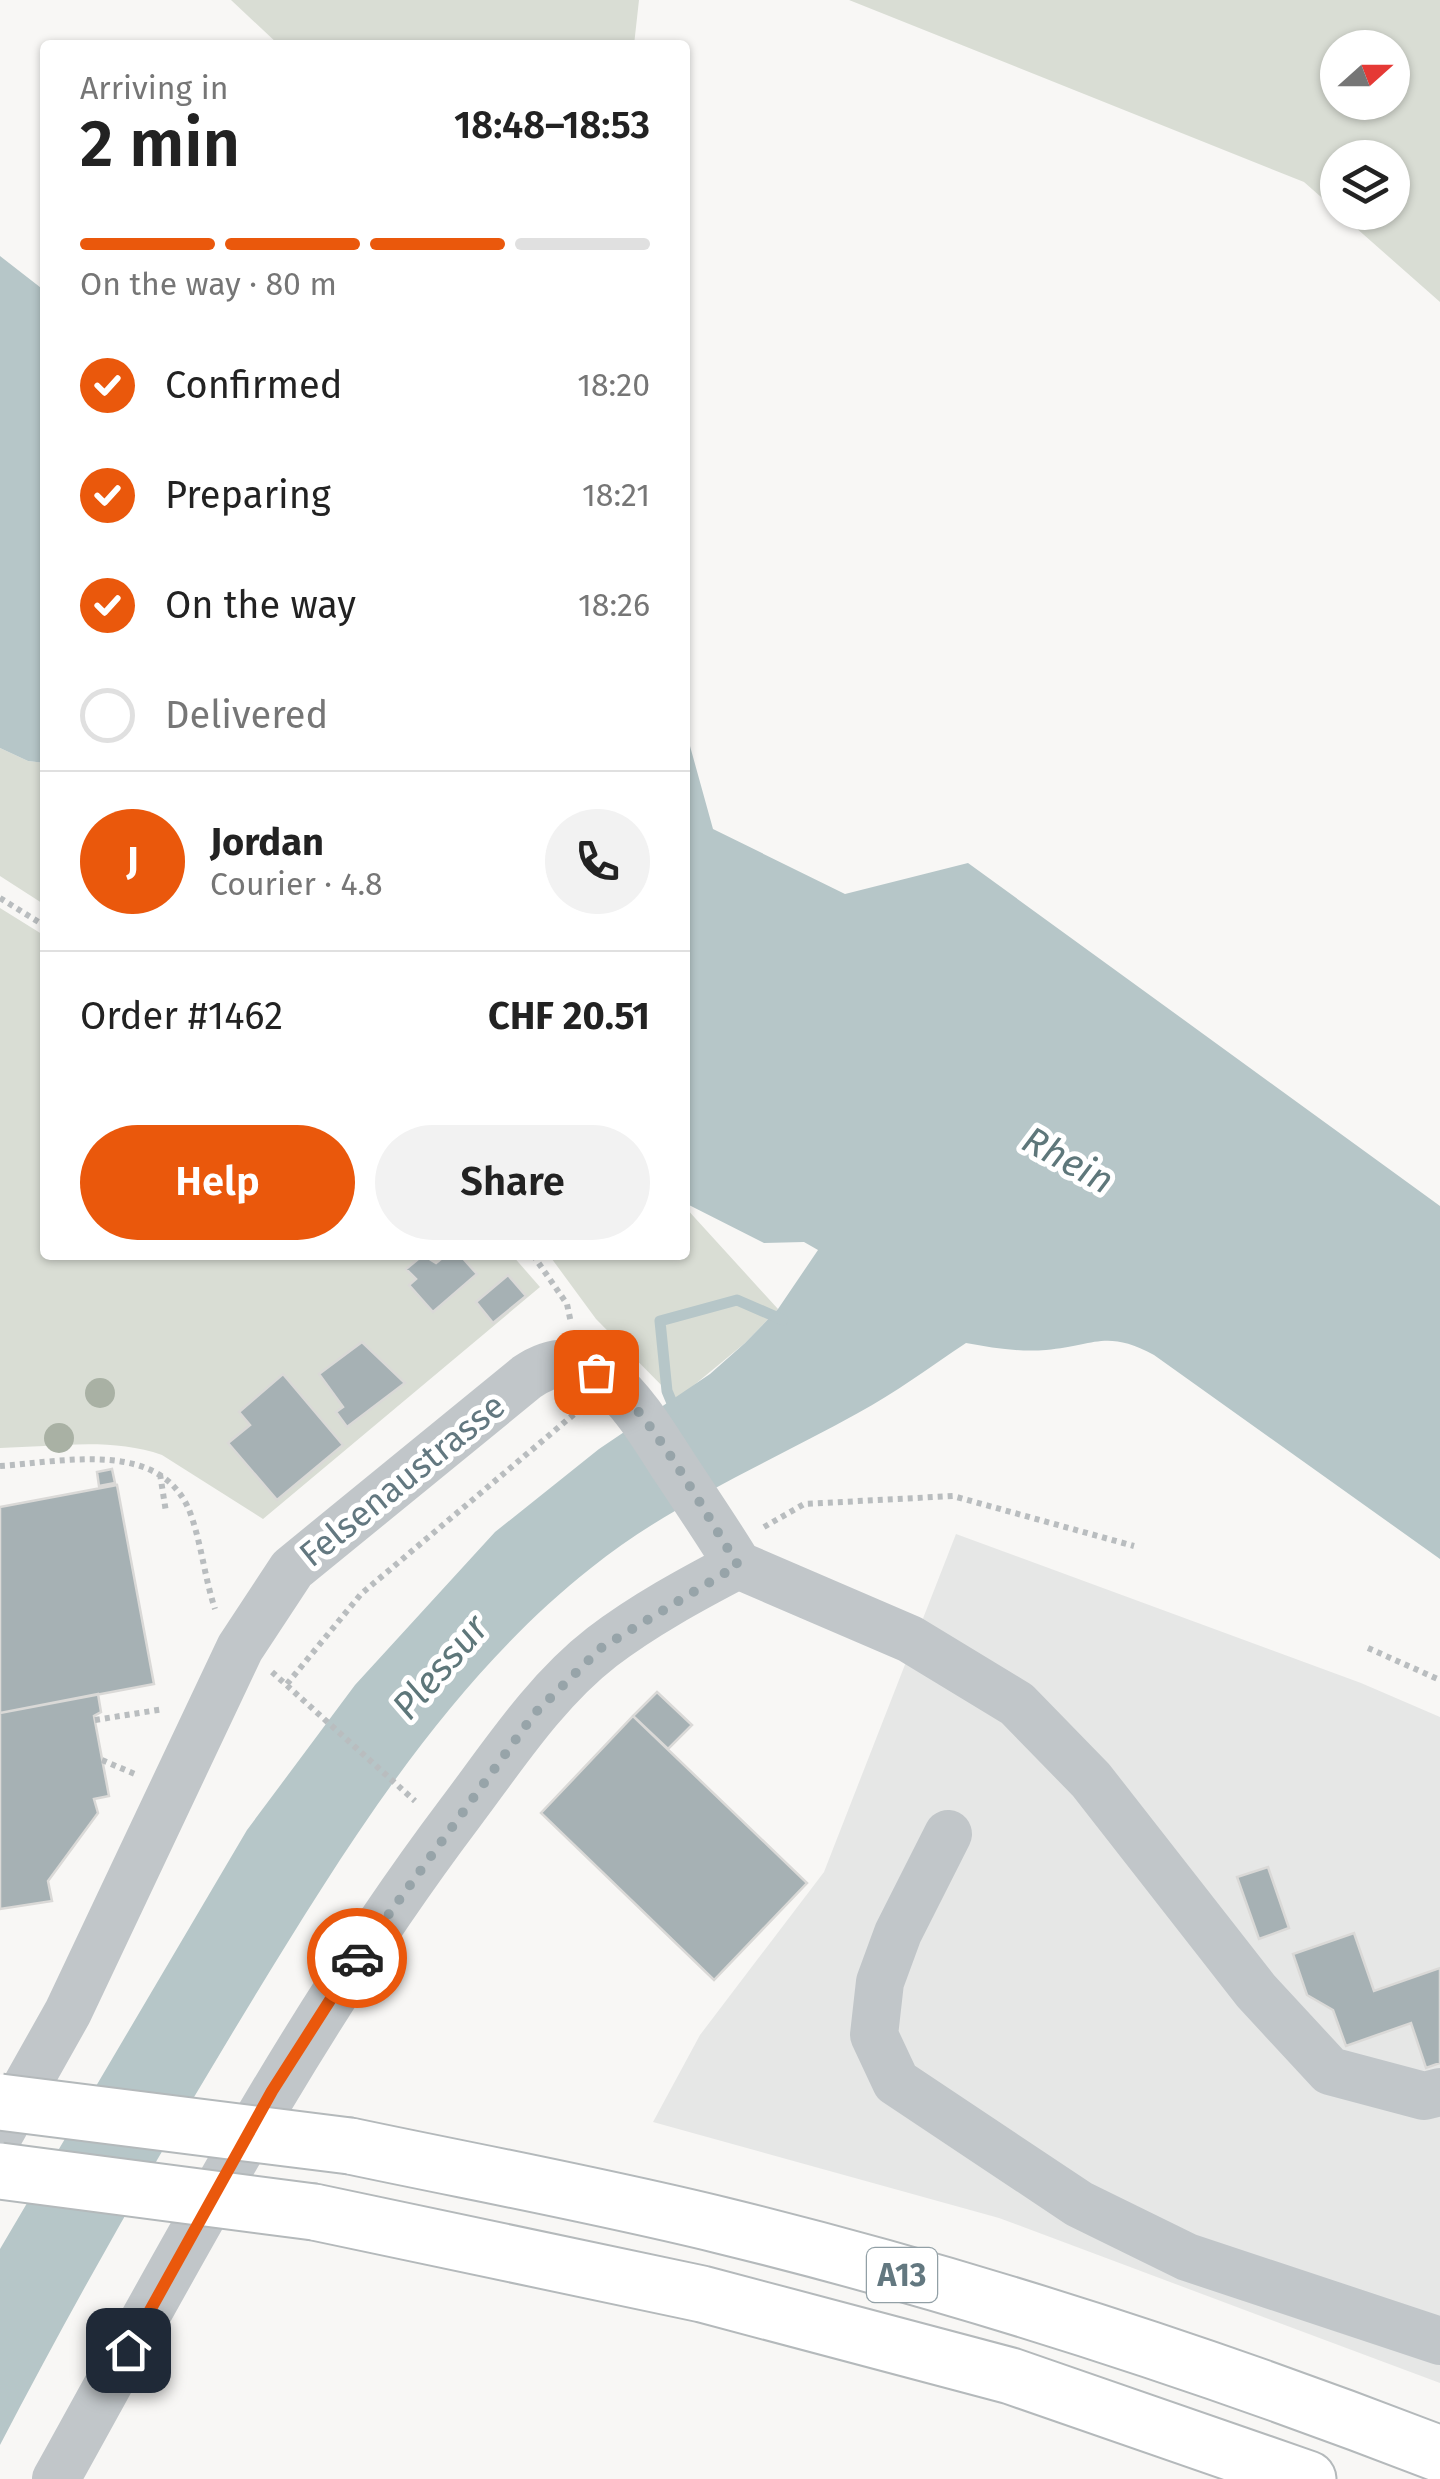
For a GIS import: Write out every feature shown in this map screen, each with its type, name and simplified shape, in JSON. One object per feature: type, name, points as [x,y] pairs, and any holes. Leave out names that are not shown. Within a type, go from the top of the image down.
[{"type":"highway","name":"A13","points":[[0,2102],[350,2146],[720,2225],[1028,2310],[1240,2376],[1440,2454]]},
{"type":"highway","name":"A13","points":[[0,2171],[314,2212],[702,2294],[972,2366],[1206,2440],[1308,2479]]},
{"type":"street","name":"Felsenaustrasse","points":[[0,2133],[68,2012],[240,1648],[292,1569],[527,1377],[551,1364],[581,1380]]},
{"type":"street","points":[[581,1380],[600,1374],[636,1410],[738,1565],[910,1639],[1018,1704],[1091,1780],[1256,1991],[1330,2071],[1424,2096],[1440,2092]]},
{"type":"street","points":[[56,2479],[272,2091],[378,1924],[447,1830],[535,1713],[601,1648],[738,1565]]},
{"type":"street","points":[[948,1834],[898,1933],[880,1982],[874,2035],[896,2082],[1078,2204],[1187,2257],[1440,2342]]},
{"type":"path","points":[[0,898],[40,923]]},
{"type":"path","points":[[287,1684],[361,1594],[568,1424],[581,1380],[574,1334],[566,1304],[536,1260]]},
{"type":"path","points":[[0,1466],[108,1459],[160,1473],[184,1500],[215,1610],[240,1648]]},
{"type":"path","points":[[160,1473],[166,1512]]},
{"type":"path","points":[[738,1565],[764,1526],[804,1504],[878,1497],[953,1496],[1134,1546]]},
{"type":"path","points":[[1368,1648],[1440,1680]]},
{"type":"path","points":[[296,1691],[414,1800]]},
{"type":"path","points":[[95,1720],[215,1701]]},
{"type":"shaded area","points":[[231,0],[639,0],[635,40],[274,40]]},
{"type":"shaded area","points":[[849,0],[1440,0],[1440,302],[1358,230],[1410,230],[1410,140],[1320,140],[1320,196],[1304,182]]},
{"type":"shaded area","points":[[0,748],[40,762],[40,902],[0,876]]},
{"type":"shaded area","points":[[0,908],[40,933],[40,1260],[516,1260],[540,1287],[263,1519],[162,1455],[143,1449],[82,1444],[0,1448]]},
{"type":"shaded area","points":[[690,1212],[778,1309],[745,1343],[676,1400],[596,1319],[553,1260],[690,1260]]},
{"type":"shaded area","points":[[956,1534],[1361,1683],[1440,1717],[1440,2383],[999,2218],[653,2122],[700,2035],[824,1872]]},
{"type":"water","points":[[0,256],[40,287],[40,762],[0,748]]},
{"type":"water","points":[[690,746],[713,829],[845,894],[968,863],[1440,1206],[1440,1559],[1154,1355],[1111,1341],[1036,1350],[966,1343],[872,1405],[654,1523],[591,1568],[539,1613],[491,1661],[404,1768],[325,1883],[220,2054],[91,2276],[0,2445],[0,2249],[247,1830],[355,1685],[495,1532],[599,1449],[710,1374],[778,1309],[818,1250],[804,1242],[764,1243],[690,1206]]},
{"type":"building","points":[[417,1260],[464,1260],[477,1274],[433,1312],[409,1285],[416,1279],[406,1269]]},
{"type":"building","points":[[508,1275],[526,1296],[493,1323],[476,1302]]},
{"type":"building","points":[[362,1342],[405,1383],[347,1427],[336,1412],[343,1407],[319,1374]]},
{"type":"building","points":[[283,1374],[343,1445],[277,1500],[228,1443],[250,1425],[239,1412]]},
{"type":"building","points":[[112,1469],[115,1483],[99,1486],[97,1472]]},
{"type":"building","points":[[117,1485],[154,1684],[0,1713],[0,1507]]},
{"type":"building","points":[[657,1692],[692,1725],[668,1749],[633,1716]]},
{"type":"building","points":[[98,1694],[101,1712],[94,1716],[109,1796],[94,1799],[98,1813],[48,1881],[52,1901],[0,1909],[0,1713]]},
{"type":"building","points":[[633,1716],[807,1883],[714,1980],[541,1813]]},
{"type":"building","points":[[1268,1867],[1289,1928],[1259,1939],[1237,1877]]},
{"type":"building","points":[[1354,1933],[1374,1991],[1440,1968],[1440,2063],[1426,2068],[1411,2023],[1346,2046],[1333,2010],[1307,1995],[1293,1954]]},
{"type":"waterway","points":[[675,1410],[667,1391],[660,1321],[737,1300],[783,1320]]},
{"type":"way so far","points":[[357,1958],[535,1713],[601,1648],[738,1565],[636,1410],[614,1384],[596,1372]]},
{"type":"route","points":[[128,2350],[272,2091],[357,1958]]},
{"type":"water label","name":"Rhein","points":[[1068,1160]]},
{"type":"water label","name":"Plessur","points":[[440,1667]]}]
